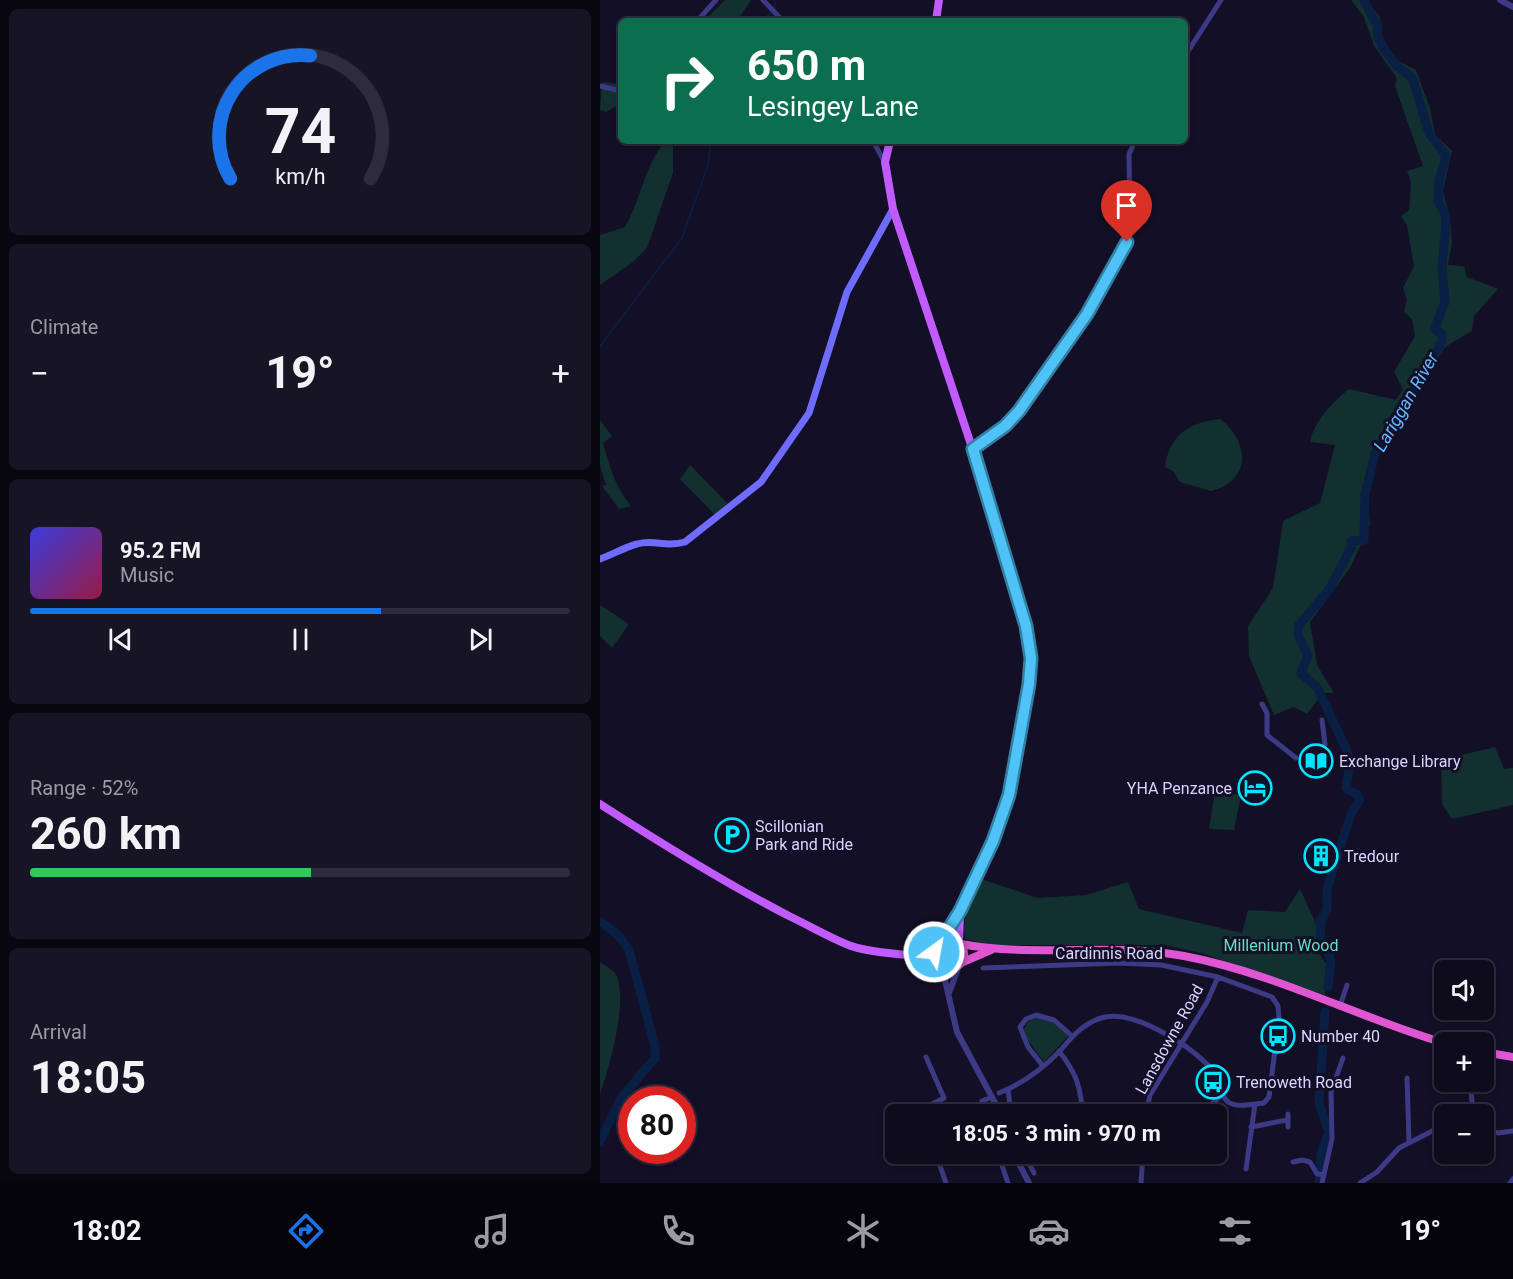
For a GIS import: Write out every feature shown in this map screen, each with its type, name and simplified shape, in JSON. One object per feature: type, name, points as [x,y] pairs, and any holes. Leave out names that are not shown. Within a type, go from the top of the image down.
[{"type":"highway","points":[[992,950],[949,969],[937,963],[934,952],[940,942],[950,938],[960,943],[992,950],[1158,951],[1222,964],[1434,1039]]},
{"type":"highway","points":[[960,943],[965,951],[961,964]]},
{"type":"highway","points":[[1494,1054],[1513,1057]]},
{"type":"main road","points":[[936,18],[939,0]]},
{"type":"main road","points":[[889,144],[885,162],[892,209],[973,449],[1014,580],[1026,626],[1031,658],[1029,684],[1009,795],[993,841],[960,911],[940,942],[908,955]]},
{"type":"main road","points":[[600,559],[636,544],[655,543],[671,546],[686,542],[761,482],[809,413],[847,292],[892,209]]},
{"type":"main road","points":[[600,804],[660,844],[738,890],[833,938],[873,952],[908,955],[937,963]]},
{"type":"main road","points":[[960,911],[960,943]]},
{"type":"street","points":[[700,18],[716,0]]},
{"type":"street","points":[[763,0],[780,18]]},
{"type":"street","points":[[1188,51],[1221,0]]},
{"type":"street","points":[[1500,0],[1513,7]]},
{"type":"street","points":[[600,86],[618,90]]},
{"type":"street","points":[[875,144],[885,162]]},
{"type":"street","points":[[973,449],[1005,426],[1019,411],[1087,314],[1121,253],[1130,226],[1129,154],[1134,144]]},
{"type":"street","points":[[1262,705],[1267,713],[1268,735],[1296,758]]},
{"type":"street","points":[[1322,720],[1325,744]]},
{"type":"street","points":[[937,963],[949,994],[957,1032],[996,1104]]},
{"type":"street","name":"Cardinnis Road","points":[[983,968],[1119,963],[1161,965],[1218,977],[1272,997],[1278,1006],[1279,1018],[1269,1097],[1264,1103],[1255,1104]]},
{"type":"street","points":[[949,994],[961,964]]},
{"type":"street","name":"Lansdowne Road","points":[[1148,1104],[1150,1095],[1207,1002],[1218,977]]},
{"type":"street","points":[[1340,1006],[1347,985]]},
{"type":"street","points":[[1043,1066],[1028,1047],[1020,1028],[1026,1019],[1036,1015],[1054,1020],[1072,1036]]},
{"type":"street","points":[[999,1093],[1043,1066],[1072,1036],[1101,1018],[1116,1016],[1133,1018],[1180,1044],[1211,1067],[1222,1094],[1234,1104],[1255,1104],[1246,1169]]},
{"type":"street","points":[[1059,1051],[1075,1071],[1080,1085],[1082,1104]]},
{"type":"street","points":[[926,1057],[944,1098],[932,1104]]},
{"type":"street","points":[[1322,1183],[1321,1174],[1332,1139],[1331,1092],[1343,1058]]},
{"type":"street","points":[[1409,1081],[1409,1141]]},
{"type":"street","points":[[1008,1089],[1010,1104]]},
{"type":"street","points":[[1212,1104],[1222,1094]]},
{"type":"street","points":[[981,1104],[982,1101],[992,1097]]},
{"type":"street","points":[[1251,1127],[1288,1120]]},
{"type":"street","points":[[1360,1183],[1368,1179],[1409,1141],[1434,1130]]},
{"type":"street","points":[[1494,1132],[1513,1131]]},
{"type":"street","points":[[1293,1162],[1302,1160],[1310,1162],[1321,1174]]},
{"type":"street","points":[[939,1164],[946,1183]]},
{"type":"street","points":[[1001,1164],[1008,1183]]},
{"type":"street","points":[[1019,1164],[1029,1183]]},
{"type":"street","points":[[1029,1164],[1034,1173]]},
{"type":"street","points":[[1141,1183],[1142,1164]]},
{"type":"street","points":[[1510,1183],[1513,1179]]},
{"type":"green space","points":[[725,0],[751,0],[739,18],[707,18]]},
{"type":"green space","points":[[1351,0],[1367,0],[1380,17],[1381,36],[1397,60],[1416,70],[1430,108],[1435,134],[1452,151],[1443,191],[1450,218],[1452,243],[1448,265],[1464,266],[1467,277],[1498,289],[1474,316],[1472,331],[1445,347],[1377,459],[1368,495],[1370,525],[1350,568],[1310,622],[1317,665],[1334,693],[1323,693],[1307,714],[1294,707],[1274,715],[1249,656],[1248,626],[1273,588],[1283,521],[1320,503],[1335,445],[1310,442],[1312,434],[1325,412],[1349,389],[1396,400],[1403,389],[1394,372],[1415,336],[1412,319],[1404,312],[1407,300],[1403,288],[1414,266],[1407,225],[1401,216],[1409,210],[1411,182],[1407,171],[1423,166],[1395,86],[1397,78],[1374,46],[1364,17]]},
{"type":"green space","points":[[602,82],[618,84],[618,105],[606,112],[600,110]]},
{"type":"green space","points":[[663,144],[673,144],[673,173],[647,248],[633,262],[600,285],[600,235],[625,227],[657,152]]},
{"type":"green space","points":[[1220,419],[1233,432],[1241,449],[1241,467],[1236,475],[1227,484],[1211,491],[1180,482],[1173,471],[1165,467],[1167,456],[1176,439],[1190,427]]},
{"type":"green space","points":[[600,420],[612,436],[603,443],[611,468],[621,492],[631,506],[619,509],[602,486],[606,485],[600,465]]},
{"type":"green space","points":[[690,465],[729,505],[714,514],[680,479]]},
{"type":"green space","points":[[600,605],[629,624],[612,648],[600,636]]},
{"type":"green space","points":[[1495,747],[1504,769],[1513,768],[1513,805],[1452,819],[1442,804],[1441,760]]},
{"type":"green space","points":[[1215,791],[1241,795],[1234,830],[1209,829]]},
{"type":"green space","name":"Millenium Wood","points":[[981,879],[1038,898],[1086,895],[1128,882],[1139,909],[1242,933],[1248,910],[1285,912],[1300,889],[1318,928],[1315,948],[1327,965],[1325,995],[1201,953],[1164,945],[992,945],[965,939],[966,916]]},
{"type":"green space","points":[[950,942],[955,943],[961,949],[961,959],[955,965],[950,966],[945,965],[939,959],[938,954],[939,949],[945,943]]},
{"type":"green space","points":[[600,962],[615,973],[620,998],[616,1033],[600,1094]]},
{"type":"green space","points":[[1035,1017],[1056,1023],[1069,1035],[1044,1062],[1027,1039],[1024,1029],[1027,1023]]},
{"type":"building","name":"YHA Penzance","points":[[1253,774],[1264,776],[1261,798],[1246,796],[1249,780],[1252,781]]},
{"type":"waterway","points":[[774,8],[776,0]]},
{"type":"waterway","name":"Lariggan River","points":[[1322,919],[1327,910],[1327,890],[1337,857],[1351,814],[1359,801],[1358,795],[1346,788],[1350,762],[1347,751],[1318,689],[1301,673],[1308,655],[1298,635],[1299,625],[1329,590],[1352,546],[1351,541],[1364,540],[1365,495],[1375,453],[1442,342],[1442,335],[1435,328],[1445,302],[1442,267],[1446,224],[1445,213],[1438,202],[1439,182],[1446,155],[1429,133],[1413,79],[1396,65],[1383,48],[1377,34],[1378,27],[1364,0]]},
{"type":"waterway","points":[[766,18],[771,12]]},
{"type":"waterway","points":[[600,346],[682,238],[708,165],[711,144]]},
{"type":"waterway","points":[[600,921],[618,935],[629,950],[655,1046],[655,1058],[622,1097],[600,1141]]},
{"type":"waterway","name":"Lariggan River","points":[[1320,921],[1321,939],[1331,960],[1328,987]]},
{"type":"waterway","name":"Lariggan River","points":[[1319,1183],[1321,1154],[1329,1132],[1319,1104],[1325,1012]]},
{"type":"place","name":"Exchange Library","points":[[1316,761]]},
{"type":"place","name":"YHA Penzance","points":[[1255,788]]},
{"type":"place","name":"Scillonian Park and Ride","points":[[732,835]]},
{"type":"place","name":"Tredour","points":[[1321,856]]},
{"type":"place","name":"Number 40","points":[[1278,1036]]},
{"type":"place","name":"Trenoweth Road","points":[[1213,1082]]},
{"type":"route","points":[[934,952],[960,911],[993,841],[1009,795],[1029,684],[1031,658],[1029,637],[1008,559],[973,449],[1005,426],[1019,411],[1087,314],[1127,242]]}]
